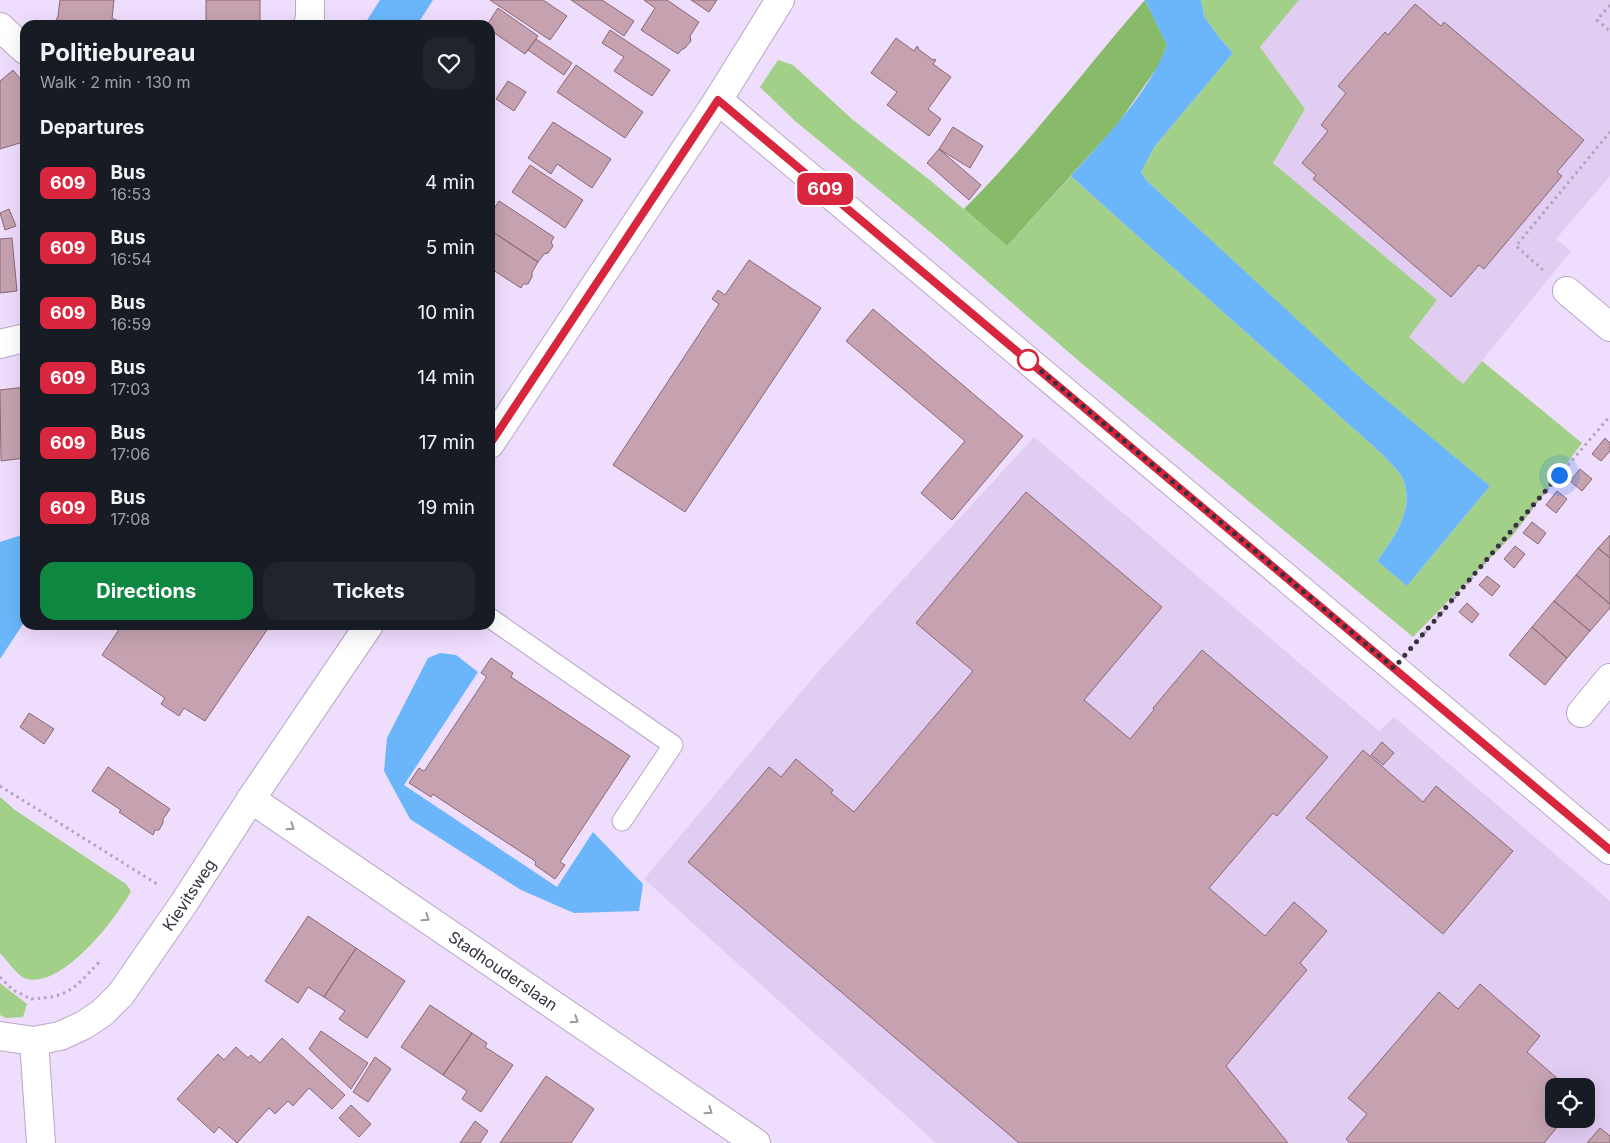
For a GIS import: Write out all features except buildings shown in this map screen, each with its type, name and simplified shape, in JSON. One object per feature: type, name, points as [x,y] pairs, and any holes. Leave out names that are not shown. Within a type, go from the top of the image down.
[{"type":"street","points":[[309,20],[310,0]]},
{"type":"street","points":[[495,433],[718,100],[780,0]]},
{"type":"street","points":[[0,27],[20,45]]},
{"type":"street","points":[[718,100],[1610,850]]},
{"type":"street","points":[[1567,291],[1610,327]]},
{"type":"street","points":[[0,344],[20,339]]},
{"type":"street","name":"Kievitsweg","points":[[0,1036],[34,1041],[60,1036],[102,1013],[121,994],[184,904],[251,799],[366,630]]},
{"type":"street","points":[[1581,713],[1610,678]]},
{"type":"street","name":"Stadhouderslaan","points":[[251,799],[756,1143]]},
{"type":"street","points":[[34,1041],[41,1143]]},
{"type":"lane","points":[[495,621],[673,745],[622,821]]},
{"type":"path","points":[[1610,5],[1597,20],[1610,31]]},
{"type":"path","points":[[1567,291],[1516,246],[1610,132]]},
{"type":"path","points":[[1394,668],[1610,416]]},
{"type":"path","points":[[0,786],[163,888],[184,904]]},
{"type":"path","points":[[0,977],[13,990],[31,999]]},
{"type":"shaded area","points":[[1299,0],[1610,0],[1610,176],[1556,239],[1571,251],[1463,384],[1409,337],[1437,300],[1273,163],[1305,109],[1260,47]]},
{"type":"shaded area","points":[[1034,437],[1379,731],[1394,717],[1610,901],[1610,1143],[936,1143],[644,879],[818,672]]},
{"type":"green space","points":[[1145,0],[1167,45],[1159,65],[1117,125],[1007,246],[964,209],[1034,133]]},
{"type":"green space","points":[[1201,0],[1299,0],[1260,47],[1305,109],[1273,163],[1437,300],[1409,337],[1463,384],[1482,361],[1582,443],[1514,534],[1413,637],[1080,362],[935,236],[795,121],[760,87],[778,60],[793,65],[853,120],[931,181],[1007,246],[1071,176],[1372,445],[1399,472],[1406,490],[1405,512],[1396,533],[1377,561],[1407,586],[1490,486],[1368,386],[1146,180],[1141,172],[1155,146],[1233,53],[1204,16]]},
{"type":"green space","points":[[0,797],[15,810],[126,884],[131,891],[113,918],[86,950],[70,964],[54,974],[38,979],[21,976],[0,953]]},
{"type":"green space","points":[[0,983],[27,1004],[23,1017],[6,1018],[0,1015]]},
{"type":"water","points":[[380,0],[433,0],[420,20],[367,20]]},
{"type":"water","points":[[1145,0],[1201,0],[1204,16],[1233,53],[1155,146],[1141,172],[1146,180],[1368,385],[1490,486],[1407,586],[1377,561],[1396,533],[1405,512],[1406,490],[1399,472],[1372,445],[1071,176],[1112,131],[1138,98],[1159,63],[1167,45]]},
{"type":"water","points":[[20,536],[20,629],[0,659],[0,542]]},
{"type":"water","points":[[440,653],[456,655],[478,672],[404,785],[557,887],[593,832],[643,884],[639,911],[574,913],[521,890],[410,819],[384,771],[387,738],[428,658]]},
{"type":"bus line","name":"609","points":[[495,436],[718,100],[1610,850]]},
{"type":"route","points":[[1028,360],[1394,668],[1559,475]]}]
